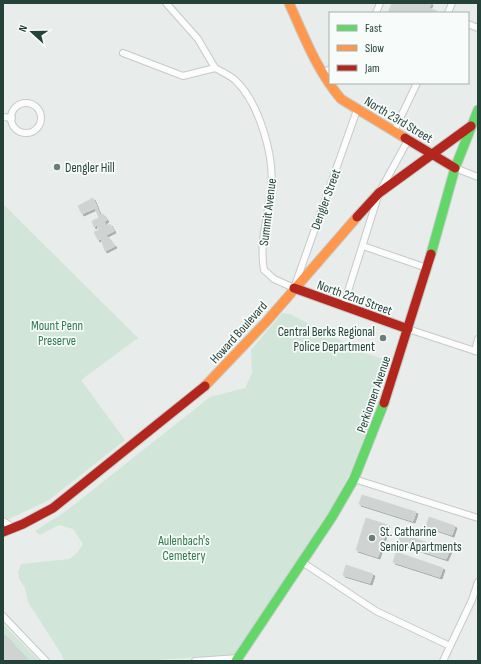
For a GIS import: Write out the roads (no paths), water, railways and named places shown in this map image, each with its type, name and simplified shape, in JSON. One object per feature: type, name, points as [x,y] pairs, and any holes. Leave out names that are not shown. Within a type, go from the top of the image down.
[{"type":"main road","name":"North 23rd Street","points":[[289,3],[326,71]]},
{"type":"main road","name":"North 23rd Street","points":[[331,84],[334,92],[341,100],[455,168]]},
{"type":"main road","name":"Perkiomen Avenue","points":[[238,659],[332,517],[354,479],[385,402],[427,268],[455,168],[478,110]]},
{"type":"main road","name":"Howard Boulevard","points":[[3,532],[53,508],[196,394],[243,347],[328,248],[379,193],[471,126]]},
{"type":"main road","name":"North 22nd Street","points":[[294,288],[343,307],[408,329]]},
{"type":"street","points":[[123,53],[183,76],[215,68],[192,31],[166,3]]},
{"type":"street","name":"Summit Avenue","points":[[215,68],[226,74],[239,85],[254,109],[262,128],[269,152],[272,173],[262,244],[263,267],[271,277],[294,288]]},
{"type":"street","points":[[394,131],[417,84]]},
{"type":"street","points":[[28,103],[32,104],[40,111],[41,120],[36,129],[23,132],[15,127],[12,118],[14,109],[18,105],[28,103]]},
{"type":"street","name":"Dengler Street","points":[[294,288],[357,110]]},
{"type":"street","points":[[3,117],[12,118]]},
{"type":"street","points":[[343,307],[379,193],[408,140]]},
{"type":"street","points":[[455,168],[478,177]]},
{"type":"street","points":[[363,246],[427,268]]},
{"type":"street","points":[[408,329],[476,351],[478,340]]},
{"type":"street","points":[[354,479],[478,518]]},
{"type":"street","points":[[3,521],[14,528]]},
{"type":"street","points":[[302,562],[376,611],[450,646]]},
{"type":"street","points":[[443,661],[472,600],[478,582]]},
{"type":"street","points":[[3,616],[46,661]]},
{"type":"street","points":[[195,661],[238,659]]},
{"type":"place","name":"Dengler Hill","points":[[57,167]]},
{"type":"place","name":"Central Berks Regional Police Department","points":[[383,338]]},
{"type":"place","name":"St. Catharine Senior Apartments","points":[[372,538]]},
{"type":"park label","name":"Mount Penn Preserve","points":[[57,332]]},
{"type":"park label","name":"Aulenbach's Cemetery","points":[[184,548]]}]
